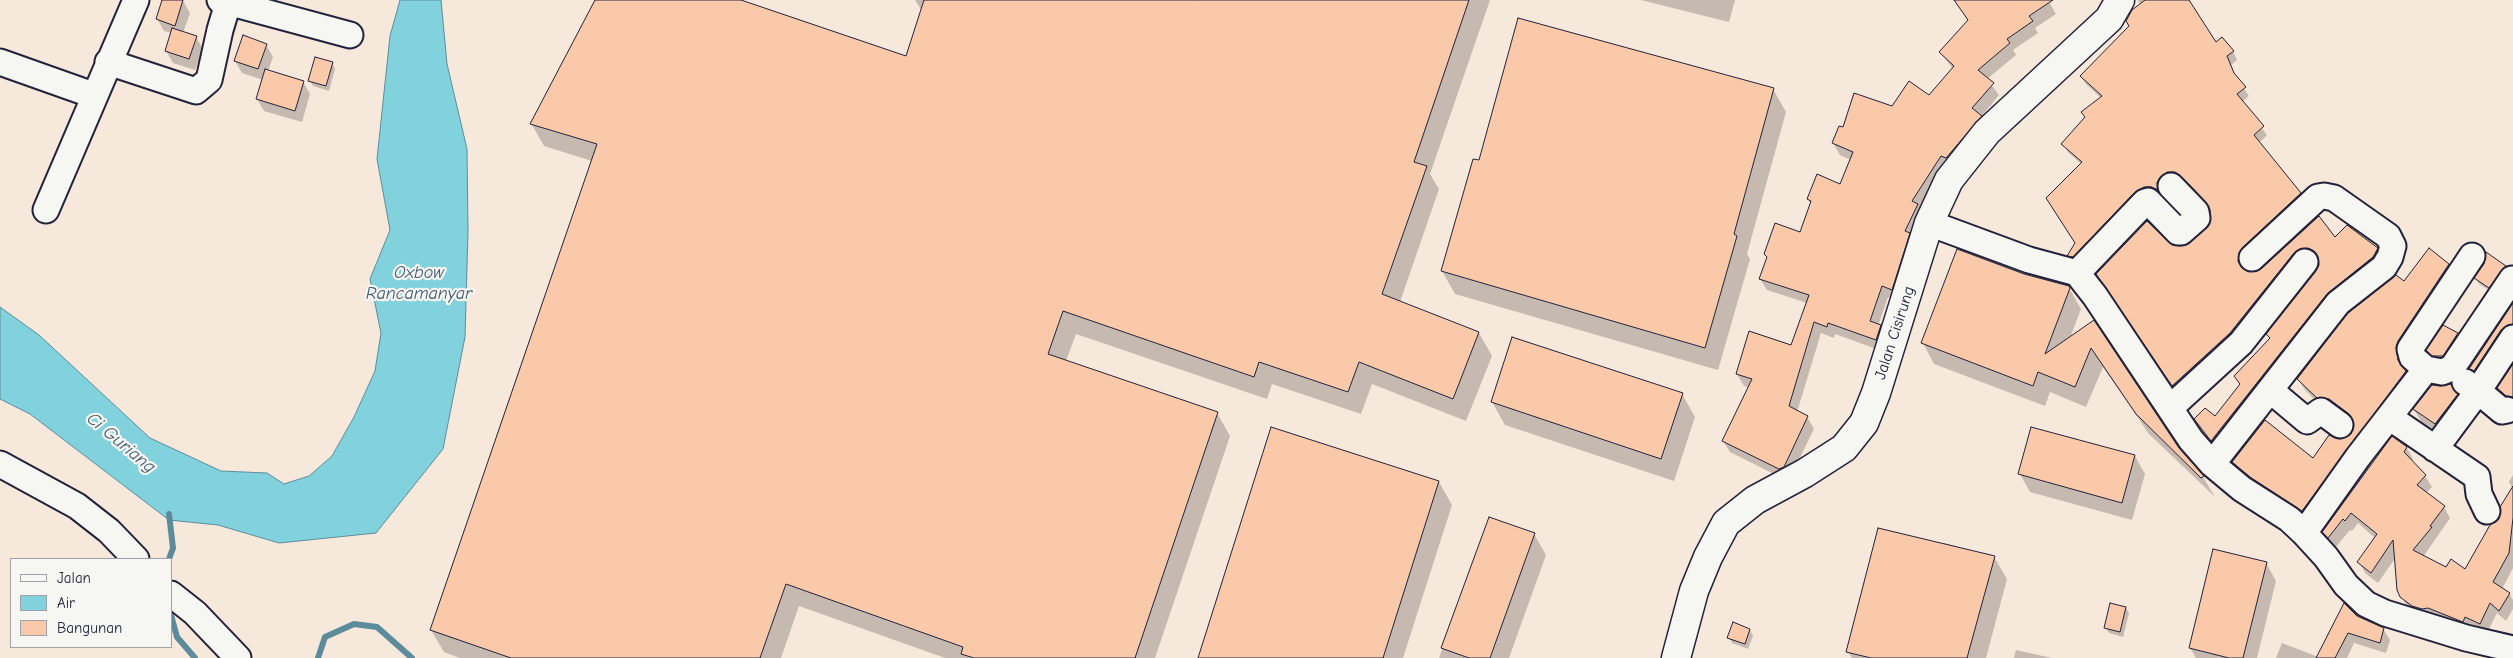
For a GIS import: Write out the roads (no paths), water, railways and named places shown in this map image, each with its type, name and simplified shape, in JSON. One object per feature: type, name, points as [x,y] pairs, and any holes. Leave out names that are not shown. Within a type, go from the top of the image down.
[{"type":"main road","name":"Jalan Cisirung","points":[[1676,658],[1694,592],[1708,557],[1726,523],[1755,500],[1805,473],[1844,448],[1864,423],[1876,393],[1929,223],[1949,180],[1966,156],[1987,132],[2109,19],[2120,0]]},
{"type":"street","points":[[46,210],[136,0]]},
{"type":"street","points":[[108,62],[196,91],[209,80],[226,1],[350,36]]},
{"type":"street","points":[[0,62],[94,96]]},
{"type":"street","points":[[2077,273],[2145,202],[2148,201],[2178,232],[2181,232],[2197,218],[2196,212],[2171,186]]},
{"type":"street","points":[[2212,464],[2338,303],[2384,267],[2390,257],[2393,246],[2388,236],[2334,198],[2318,196],[2252,258]]},
{"type":"street","points":[[1929,223],[2029,260],[2077,273],[2095,296],[2191,440],[2212,464],[2242,489],[2289,519],[2304,533],[2326,557],[2346,585],[2366,604],[2385,613],[2466,638],[2513,649]]},
{"type":"street","points":[[2472,256],[2410,349],[2412,357],[2478,391],[2502,411],[2507,410]]},
{"type":"street","points":[[2170,408],[2241,343],[2305,262]]},
{"type":"street","points":[[2304,533],[2389,417],[2437,370],[2512,279]]},
{"type":"street","points":[[2435,449],[2478,391],[2513,338]]},
{"type":"street","points":[[2270,390],[2307,420],[2321,412],[2340,425]]},
{"type":"street","points":[[2389,417],[2477,477],[2478,494],[2487,510]]},
{"type":"street","points":[[0,464],[76,506],[109,531],[135,558]]},
{"type":"street","points":[[172,595],[195,613],[238,658]]},
{"type":"water","name":"Oxbow Rancamanyar","points":[[400,0],[441,0],[447,64],[467,149],[468,232],[465,337],[443,449],[376,533],[279,543],[218,525],[169,520],[30,414],[0,399],[0,307],[39,335],[150,438],[221,471],[267,473],[284,484],[309,476],[332,456],[354,417],[375,371],[381,333],[370,279],[390,230],[377,159],[390,36]]},
{"type":"waterway","name":"Ci Guriang","points":[[169,514],[173,548],[169,558]]},
{"type":"waterway","name":"Ci Guriang","points":[[172,619],[177,637],[195,658]]},
{"type":"waterway","points":[[318,658],[325,637],[354,624],[377,627],[412,658]]}]
